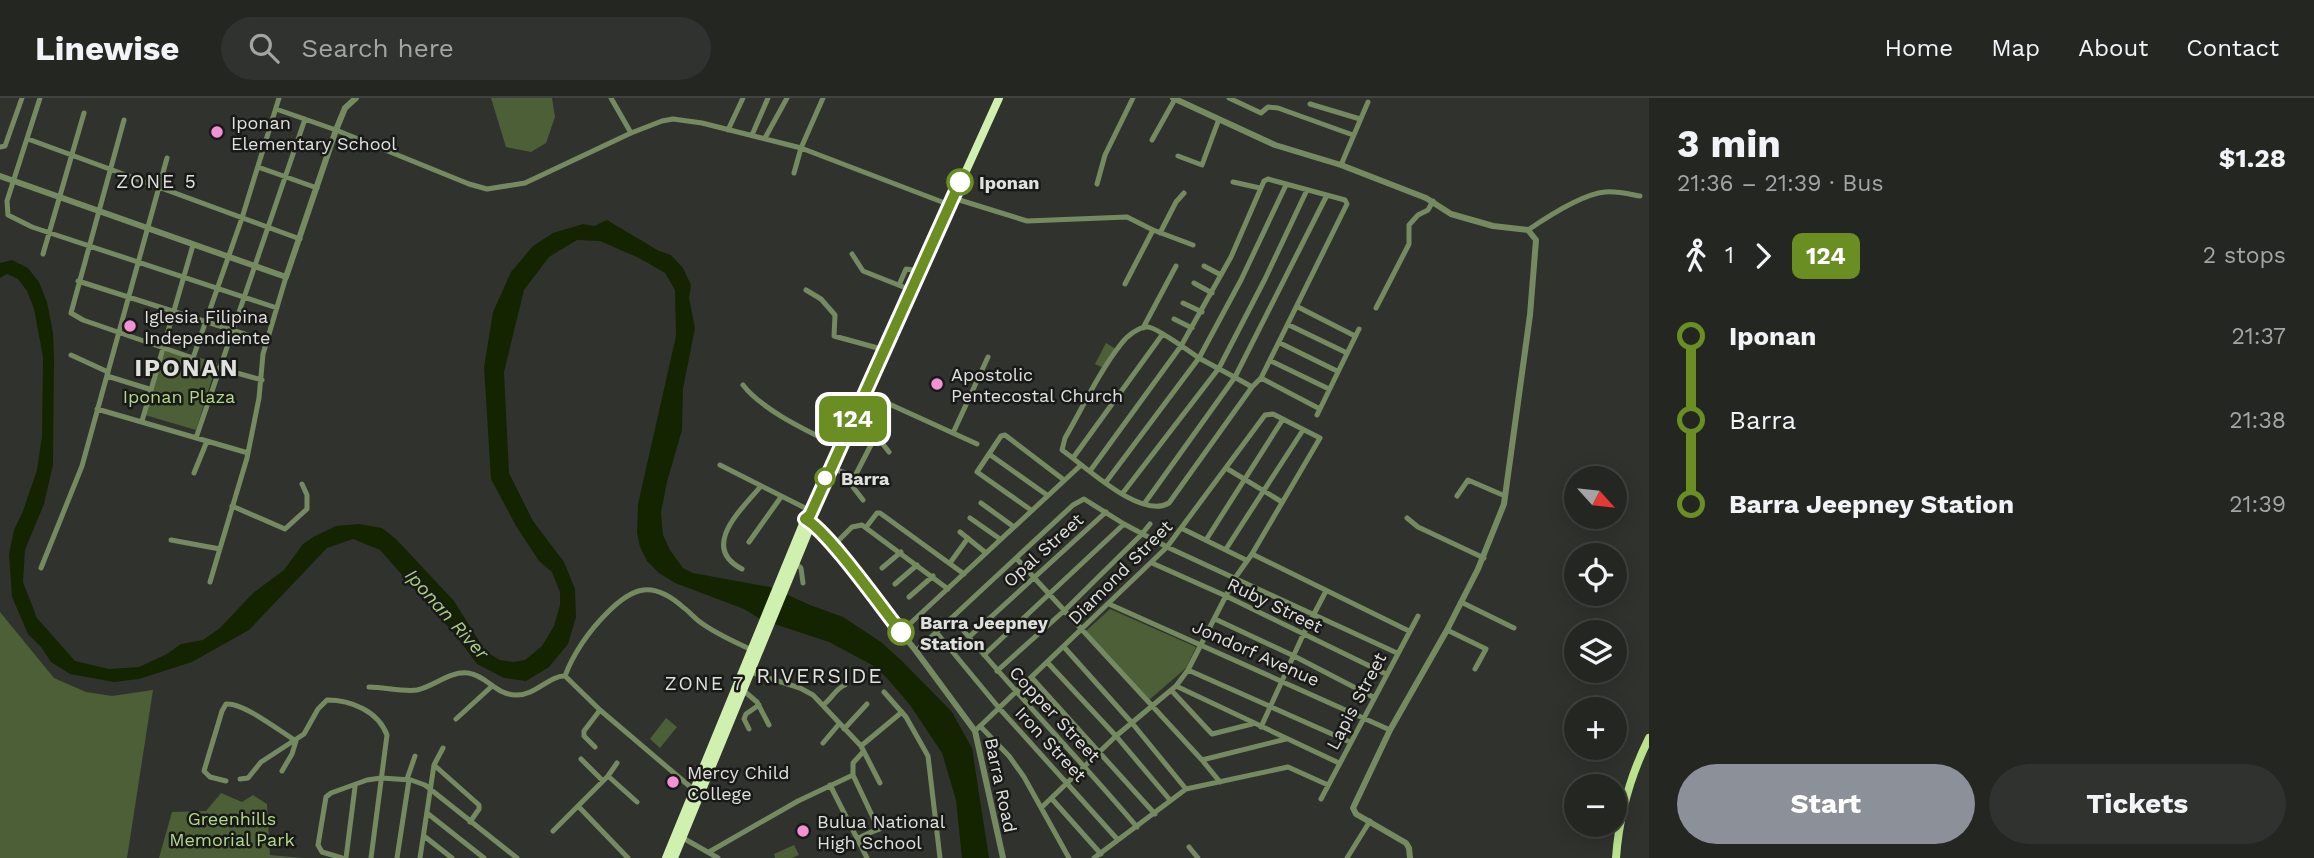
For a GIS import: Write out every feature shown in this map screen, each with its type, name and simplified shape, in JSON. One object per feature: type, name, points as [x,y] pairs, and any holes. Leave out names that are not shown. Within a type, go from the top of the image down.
[{"type":"highway","points":[[674,858],[744,691],[752,650],[763,635],[785,569],[999,98]]},
{"type":"highway","points":[[666,858],[787,586],[809,517]]},
{"type":"main road","points":[[1616,858],[1629,784],[1648,740]]},
{"type":"street","points":[[0,146],[5,146],[8,140],[22,98]]},
{"type":"street","points":[[40,98],[7,201],[6,214],[22,223],[277,308]]},
{"type":"street","points":[[124,120],[71,307],[72,315],[193,358],[242,218],[279,98]]},
{"type":"street","points":[[210,582],[247,453],[261,380],[261,362],[286,277],[336,130],[345,108],[356,98]]},
{"type":"street","points":[[611,98],[631,134]]},
{"type":"street","points":[[728,130],[743,98]]},
{"type":"street","points":[[752,135],[768,98]]},
{"type":"street","points":[[765,138],[786,98]]},
{"type":"street","points":[[794,173],[801,148],[823,98]]},
{"type":"street","points":[[1097,184],[1105,155],[1133,98]]},
{"type":"street","points":[[1229,98],[1261,113],[1268,107],[1278,108],[1353,135]]},
{"type":"street","points":[[1152,140],[1178,99],[1275,145],[1340,165],[1433,201],[1456,216],[1496,227],[1528,230],[1554,213],[1595,194],[1611,192],[1640,196]]},
{"type":"street","points":[[1340,165],[1368,102]]},
{"type":"street","points":[[1310,104],[1360,120]]},
{"type":"street","points":[[276,109],[487,189],[524,183],[631,134],[673,119],[694,121],[801,148],[951,202],[1027,221],[1123,216],[1193,245]]},
{"type":"street","points":[[43,254],[84,113]]},
{"type":"street","points":[[197,438],[304,119]]},
{"type":"street","points":[[1178,156],[1202,165],[1219,120]]},
{"type":"street","points":[[28,139],[300,239]]},
{"type":"street","points":[[41,568],[71,497],[167,158]]},
{"type":"street","points":[[258,167],[317,188]]},
{"type":"street","points":[[0,176],[286,277]]},
{"type":"street","points":[[1090,471],[1181,346],[1202,312],[1265,180],[1345,200],[1347,204],[1271,361],[1169,503],[1161,507],[1135,502],[1081,465],[1062,450],[1065,438],[1120,345],[1143,328],[1150,327],[1181,346],[1199,358],[1252,387]]},
{"type":"street","points":[[1233,182],[1260,188]]},
{"type":"street","points":[[1106,482],[1199,358],[1241,280],[1286,185]]},
{"type":"street","points":[[1122,494],[1219,368],[1307,190]]},
{"type":"street","points":[[1160,233],[1175,202],[1184,193]]},
{"type":"street","points":[[1144,504],[1235,377],[1327,195]]},
{"type":"street","points":[[1376,308],[1409,244],[1408,230],[1411,222],[1428,210],[1433,201]]},
{"type":"street","points":[[1125,284],[1153,230]]},
{"type":"street","points":[[1410,858],[1406,843],[1356,814],[1353,805],[1390,730],[1447,630],[1483,558],[1505,496],[1536,258],[1535,240],[1528,230]]},
{"type":"street","points":[[142,421],[149,389],[193,245]]},
{"type":"street","points":[[852,254],[863,271],[911,290]]},
{"type":"street","points":[[1143,328],[1176,266]]},
{"type":"street","points":[[1204,266],[1221,275]]},
{"type":"street","points":[[899,285],[906,269],[920,271]]},
{"type":"street","points":[[78,281],[267,341]]},
{"type":"street","points":[[1194,283],[1212,293]]},
{"type":"street","points":[[806,290],[821,299],[835,315],[837,320],[834,336],[885,350]]},
{"type":"street","points":[[1183,303],[1202,312]]},
{"type":"street","points":[[1298,307],[1355,336]]},
{"type":"street","points":[[1174,319],[1192,328]]},
{"type":"street","points":[[1289,325],[1347,354]]},
{"type":"street","points":[[1261,378],[1318,412],[1359,329]]},
{"type":"street","points":[[1073,458],[1162,335]]},
{"type":"street","points":[[1280,342],[1337,371]]},
{"type":"street","points":[[71,355],[107,374],[149,389]]},
{"type":"street","points":[[953,433],[988,357]]},
{"type":"street","points":[[1271,361],[1329,389]]},
{"type":"street","points":[[219,368],[261,380]]},
{"type":"street","points":[[743,385],[768,406],[840,447]]},
{"type":"street","points":[[865,393],[977,444]]},
{"type":"street","points":[[97,409],[247,453]]},
{"type":"street","name":"Diamond Street","points":[[977,728],[1167,547],[1183,529],[1265,415],[1271,413],[1283,419]]},
{"type":"street","points":[[1042,807],[1116,736],[1174,688],[1188,670],[1235,578],[1320,441],[1318,437],[1283,419],[1206,540]]},
{"type":"street","points":[[1226,549],[1303,430]]},
{"type":"street","points":[[1031,510],[977,472],[1000,436],[1005,435],[1063,480]]},
{"type":"street","points":[[194,473],[208,441]]},
{"type":"street","points":[[863,500],[853,486],[855,476],[873,441],[882,443],[888,452]]},
{"type":"street","points":[[989,454],[1048,495]]},
{"type":"street","points":[[901,632],[1081,465]]},
{"type":"street","points":[[720,466],[781,497],[809,517]]},
{"type":"street","points":[[830,468],[855,476]]},
{"type":"street","points":[[1226,468],[1282,502]]},
{"type":"street","points":[[1457,496],[1468,480],[1505,496]]},
{"type":"street","points":[[232,506],[287,529],[307,509],[307,495],[302,484]]},
{"type":"street","points":[[742,569],[732,564],[722,541],[736,515],[761,486]]},
{"type":"street","points":[[749,542],[781,497]]},
{"type":"street","points":[[916,650],[1080,500],[1087,500],[1167,547],[1397,653]]},
{"type":"street","points":[[981,503],[1014,527]]},
{"type":"street","name":"Opal Street","points":[[969,637],[1106,512]]},
{"type":"street","points":[[867,526],[877,513],[880,513],[964,574]]},
{"type":"street","name":"Barra Road","points":[[809,517],[977,728],[982,774],[1003,858]]},
{"type":"street","points":[[971,518],[1000,539]]},
{"type":"street","points":[[1407,518],[1418,527],[1483,558]]},
{"type":"street","points":[[832,546],[852,527],[859,524],[867,526],[948,589]]},
{"type":"street","points":[[984,655],[1124,524]]},
{"type":"street","points":[[997,671],[1065,610],[1150,524]]},
{"type":"street","points":[[1183,529],[1247,559]]},
{"type":"street","points":[[960,532],[986,553]]},
{"type":"street","points":[[950,563],[968,538]]},
{"type":"street","points":[[171,540],[220,549]]},
{"type":"street","points":[[882,569],[901,552]]},
{"type":"street","points":[[1252,554],[1409,631]]},
{"type":"street","points":[[1016,558],[1220,782]]},
{"type":"street","name":"Ruby Street","points":[[1152,563],[1386,674]]},
{"type":"street","points":[[796,564],[802,568],[803,583]]},
{"type":"street","points":[[895,584],[917,565]]},
{"type":"street","points":[[909,597],[933,576]]},
{"type":"street","points":[[565,677],[571,661],[596,624],[633,591],[643,590],[667,595],[705,626],[752,650]]},
{"type":"street","points":[[1261,727],[1326,591]]},
{"type":"street","points":[[1461,602],[1514,628]]},
{"type":"street","name":"Jondorf Avenue","points":[[1109,604],[1390,730]]},
{"type":"street","name":"Lapis Street","points":[[1321,799],[1418,616]]},
{"type":"street","name":"Copper Street","points":[[953,618],[1016,693],[1137,827]]},
{"type":"street","points":[[1215,619],[1373,697]]},
{"type":"street","points":[[1447,630],[1486,649],[1475,669]]},
{"type":"street","name":"Iron Street","points":[[937,633],[999,708],[1118,840]]},
{"type":"street","points":[[1064,647],[1186,789]]},
{"type":"street","points":[[1047,662],[1116,736],[1170,800]]},
{"type":"street","points":[[1188,670],[1350,742]]},
{"type":"street","points":[[748,671],[800,688],[823,705],[862,749],[880,783]]},
{"type":"street","points":[[369,687],[418,690],[454,674],[464,673],[475,675],[503,694],[524,695],[558,676],[565,677],[694,790]]},
{"type":"street","points":[[1032,678],[1155,814]]},
{"type":"street","points":[[823,705],[832,698],[838,688],[845,685]]},
{"type":"street","points":[[456,719],[491,687]]},
{"type":"street","points":[[1174,688],[1212,734],[1253,723]]},
{"type":"street","points":[[1174,688],[1339,763]]},
{"type":"street","points":[[744,691],[759,705],[769,724]]},
{"type":"street","points":[[884,692],[902,712],[928,756],[940,858]]},
{"type":"street","points":[[240,779],[248,778],[267,758],[304,734],[318,709],[327,700],[349,701],[366,711],[384,727],[387,735],[371,858]]},
{"type":"street","points":[[823,743],[867,704]]},
{"type":"street","points":[[226,780],[209,777],[204,771],[220,716],[226,705],[239,706],[296,741]]},
{"type":"street","points":[[749,729],[744,719],[746,714],[759,705]]},
{"type":"street","points":[[595,747],[584,736],[584,731],[600,710]]},
{"type":"street","points":[[878,828],[853,775],[853,763],[862,749],[902,712]]},
{"type":"street","points":[[977,728],[1009,756],[1042,807],[1069,858]]},
{"type":"street","points":[[1202,760],[1286,739]]},
{"type":"street","points":[[282,771],[289,762],[296,741]]},
{"type":"street","points":[[420,858],[430,788],[435,765],[443,748]]},
{"type":"street","points":[[397,858],[408,779],[415,756]]},
{"type":"street","points":[[581,759],[637,802]]},
{"type":"street","points":[[553,831],[606,779],[617,763]]},
{"type":"street","points":[[435,765],[479,805],[470,822]]},
{"type":"street","points":[[1094,858],[1186,789],[1288,767],[1328,785]]},
{"type":"street","points":[[709,852],[853,775]]},
{"type":"street","points":[[355,786],[344,858],[322,852],[318,846],[323,805],[328,795],[368,780],[381,778],[408,779],[430,788],[516,858],[520,850]]},
{"type":"street","points":[[830,785],[867,858]]},
{"type":"street","points":[[1052,799],[1101,854]]},
{"type":"street","points":[[578,806],[628,858]]},
{"type":"street","points":[[427,813],[484,858]]},
{"type":"street","points":[[1347,858],[1370,821]]},
{"type":"street","points":[[858,839],[878,828],[899,822],[919,823]]},
{"type":"street","points":[[424,836],[452,858]]},
{"type":"street","points":[[683,838],[718,858]]},
{"type":"street","points":[[1189,847],[1198,858]]},
{"type":"green space","points":[[491,98],[552,98],[555,117],[546,143],[531,152],[506,147]]},
{"type":"green space","points":[[1106,343],[1116,349],[1106,369],[1095,364]]},
{"type":"green space","name":"Iponan Plaza","points":[[164,347],[217,363],[196,430],[145,415]]},
{"type":"green space","points":[[1110,609],[1196,647],[1186,668],[1149,700],[1086,631]]},
{"type":"green space","points":[[0,612],[54,678],[86,692],[112,696],[153,690],[127,858],[0,858]]},
{"type":"green space","points":[[666,718],[677,727],[660,748],[650,739]]},
{"type":"green space","name":"Greenhills Memorial Park","points":[[221,793],[242,802],[253,795],[267,804],[270,855],[303,858],[159,858],[172,812],[206,811]]},
{"type":"green space","points":[[794,845],[799,855],[792,858],[775,858],[774,854]]},
{"type":"water","name":"Iponan River","points":[[607,220],[659,251],[671,255],[683,268],[691,285],[689,298],[695,328],[683,389],[682,430],[661,512],[663,535],[670,550],[683,568],[693,573],[770,587],[843,617],[881,642],[903,662],[952,712],[972,748],[989,858],[962,858],[956,800],[942,753],[910,705],[886,677],[872,665],[829,642],[762,620],[744,609],[675,583],[647,561],[637,533],[638,504],[676,336],[675,290],[665,273],[600,241],[577,240],[549,257],[524,290],[504,372],[509,473],[533,521],[564,562],[575,589],[576,617],[568,644],[549,667],[526,681],[504,678],[477,664],[457,637],[380,550],[353,539],[327,548],[249,630],[192,662],[139,679],[114,682],[70,674],[51,662],[28,634],[12,597],[9,554],[14,530],[37,470],[42,436],[43,357],[34,309],[27,291],[18,279],[7,274],[0,278],[0,263],[12,260],[28,268],[39,282],[47,302],[53,333],[53,465],[44,504],[25,550],[23,582],[37,618],[75,661],[109,669],[139,667],[181,644],[203,640],[220,628],[253,593],[284,570],[303,544],[336,526],[359,524],[382,528],[396,539],[454,601],[486,652],[500,660],[513,662],[525,660],[542,646],[554,626],[560,605],[560,592],[552,572],[539,561],[516,526],[491,479],[484,367],[493,312],[511,272],[533,246],[553,233],[583,224],[594,226]]},
{"type":"bus line","name":"124","points":[[901,632],[832,546],[812,523],[805,519],[810,515],[960,182]]},
{"type":"place","name":"Iponan Elementary School","points":[[217,132]]},
{"type":"place","name":"Iponan","points":[[960,182]]},
{"type":"place","name":"Iglesia Filipina Independiente","points":[[130,326]]},
{"type":"place","name":"Apostolic Pentecostal Church","points":[[937,384]]},
{"type":"place","name":"Barra","points":[[825,478]]},
{"type":"place","name":"Barra Jeepney Station","points":[[901,632]]},
{"type":"place","name":"Mercy Child College","points":[[673,782]]},
{"type":"place","name":"Bulua National High School","points":[[803,831]]},
{"type":"district","name":"ZONE 5","points":[[157,181]]},
{"type":"district","name":"IPONAN","points":[[187,368]]},
{"type":"district","name":"RIVERSIDE","points":[[820,675]]},
{"type":"district","name":"ZONE 7","points":[[705,683]]}]
